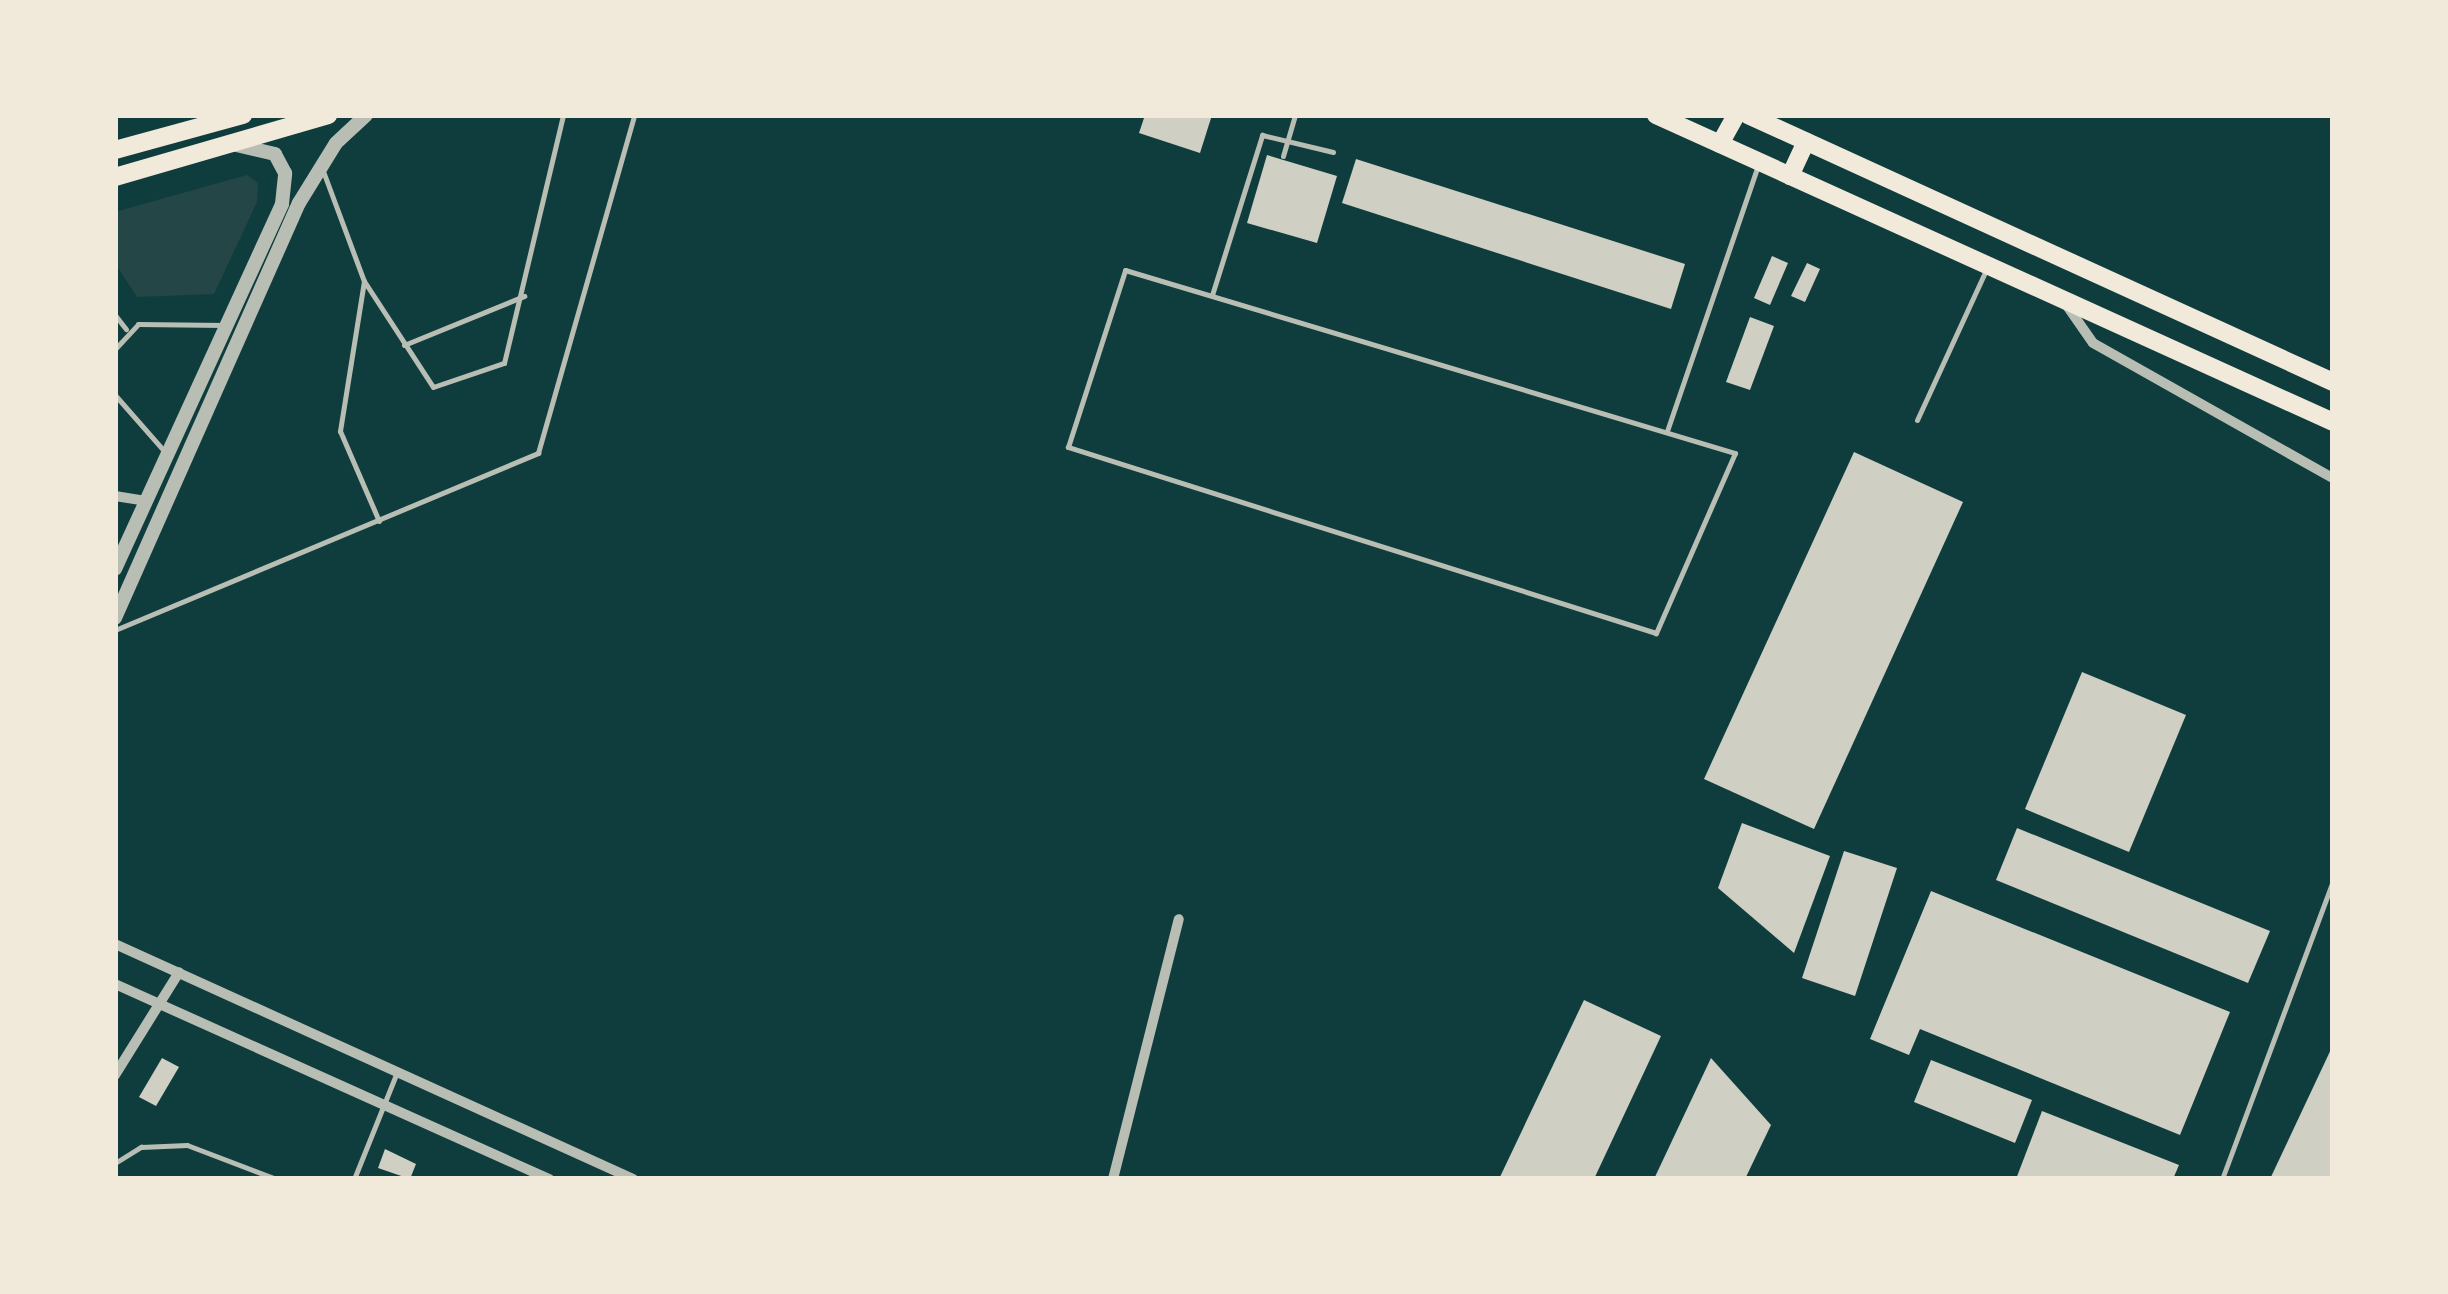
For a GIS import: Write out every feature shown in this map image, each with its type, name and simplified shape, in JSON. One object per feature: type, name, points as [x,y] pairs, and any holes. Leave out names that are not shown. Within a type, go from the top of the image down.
[{"type":"highway","points":[[115,150],[242,115]]},
{"type":"highway","points":[[115,177],[328,115]]},
{"type":"highway","points":[[1656,115],[2333,422]]},
{"type":"highway","points":[[1720,144],[1736,115]]},
{"type":"highway","points":[[1748,115],[2333,382]]},
{"type":"highway","points":[[1790,176],[1806,141]]},
{"type":"street","points":[[115,569],[168,455],[321,164],[366,115]]},
{"type":"street","points":[[115,618],[278,219],[286,184],[275,154],[231,144]]},
{"type":"street","points":[[2063,300],[2093,343],[2333,478]]},
{"type":"street","points":[[115,496],[146,501]]},
{"type":"street","points":[[1113,1179],[1179,920]]},
{"type":"street","points":[[115,944],[627,1178]]},
{"type":"street","points":[[115,1075],[179,972]]},
{"type":"street","points":[[115,984],[548,1179]]},
{"type":"lane","points":[[321,164],[364,281],[432,388],[442,390],[504,363],[524,296],[564,115]]},
{"type":"lane","points":[[115,630],[530,460],[544,444],[634,115]]},
{"type":"lane","points":[[1283,156],[1295,115]]},
{"type":"lane","points":[[1212,296],[1262,135],[1334,152]]},
{"type":"lane","points":[[1667,431],[1759,162]]},
{"type":"lane","points":[[1918,420],[1988,266]]},
{"type":"lane","points":[[1125,270],[1212,296],[1735,453],[1656,633],[1068,447],[1125,270]]},
{"type":"lane","points":[[364,281],[340,431],[378,521]]},
{"type":"lane","points":[[404,344],[524,296]]},
{"type":"lane","points":[[115,315],[126,330]]},
{"type":"lane","points":[[115,349],[126,330],[144,323],[234,328]]},
{"type":"lane","points":[[115,395],[168,455]]},
{"type":"lane","points":[[2222,1179],[2333,880]]},
{"type":"lane","points":[[352,1178],[398,1072]]},
{"type":"lane","points":[[115,1163],[141,1147],[186,1146],[276,1179]]},
{"type":"shaded area","points":[[247,175],[258,183],[257,202],[214,294],[137,297],[115,263],[115,212]]},
{"type":"building","points":[[1145,115],[1212,115],[1200,153],[1139,133]]},
{"type":"building","points":[[1267,155],[1337,176],[1317,243],[1247,223]]},
{"type":"building","points":[[1356,159],[1685,264],[1671,309],[1342,203]]},
{"type":"building","points":[[1772,256],[1788,263],[1770,305],[1754,298]]},
{"type":"building","points":[[1807,263],[1820,269],[1805,302],[1791,296]]},
{"type":"building","points":[[1750,317],[1774,326],[1750,390],[1726,382]]},
{"type":"building","points":[[1854,452],[1963,502],[1814,829],[1704,779]]},
{"type":"building","points":[[2082,672],[2186,715],[2129,852],[2025,809]]},
{"type":"building","points":[[1742,823],[1830,856],[1794,953],[1718,888]]},
{"type":"building","points":[[2017,828],[2270,931],[2248,983],[1996,880]]},
{"type":"building","points":[[1844,851],[1897,868],[1855,996],[1802,978]]},
{"type":"building","points":[[1931,891],[2230,1012],[2180,1135],[1920,1029],[1909,1055],[1870,1039]]},
{"type":"building","points":[[1584,1000],[1661,1036],[1594,1179],[1499,1179]]},
{"type":"building","points":[[2333,1045],[2333,1179],[2270,1179]]},
{"type":"building","points":[[162,1058],[179,1067],[156,1106],[139,1097]]},
{"type":"building","points":[[1711,1058],[1771,1125],[1745,1179],[1654,1179]]},
{"type":"building","points":[[1931,1060],[2032,1100],[2015,1143],[1914,1102]]},
{"type":"building","points":[[2042,1111],[2179,1165],[2173,1179],[2016,1179]]},
{"type":"building","points":[[385,1149],[416,1164],[410,1179],[378,1168]]}]
